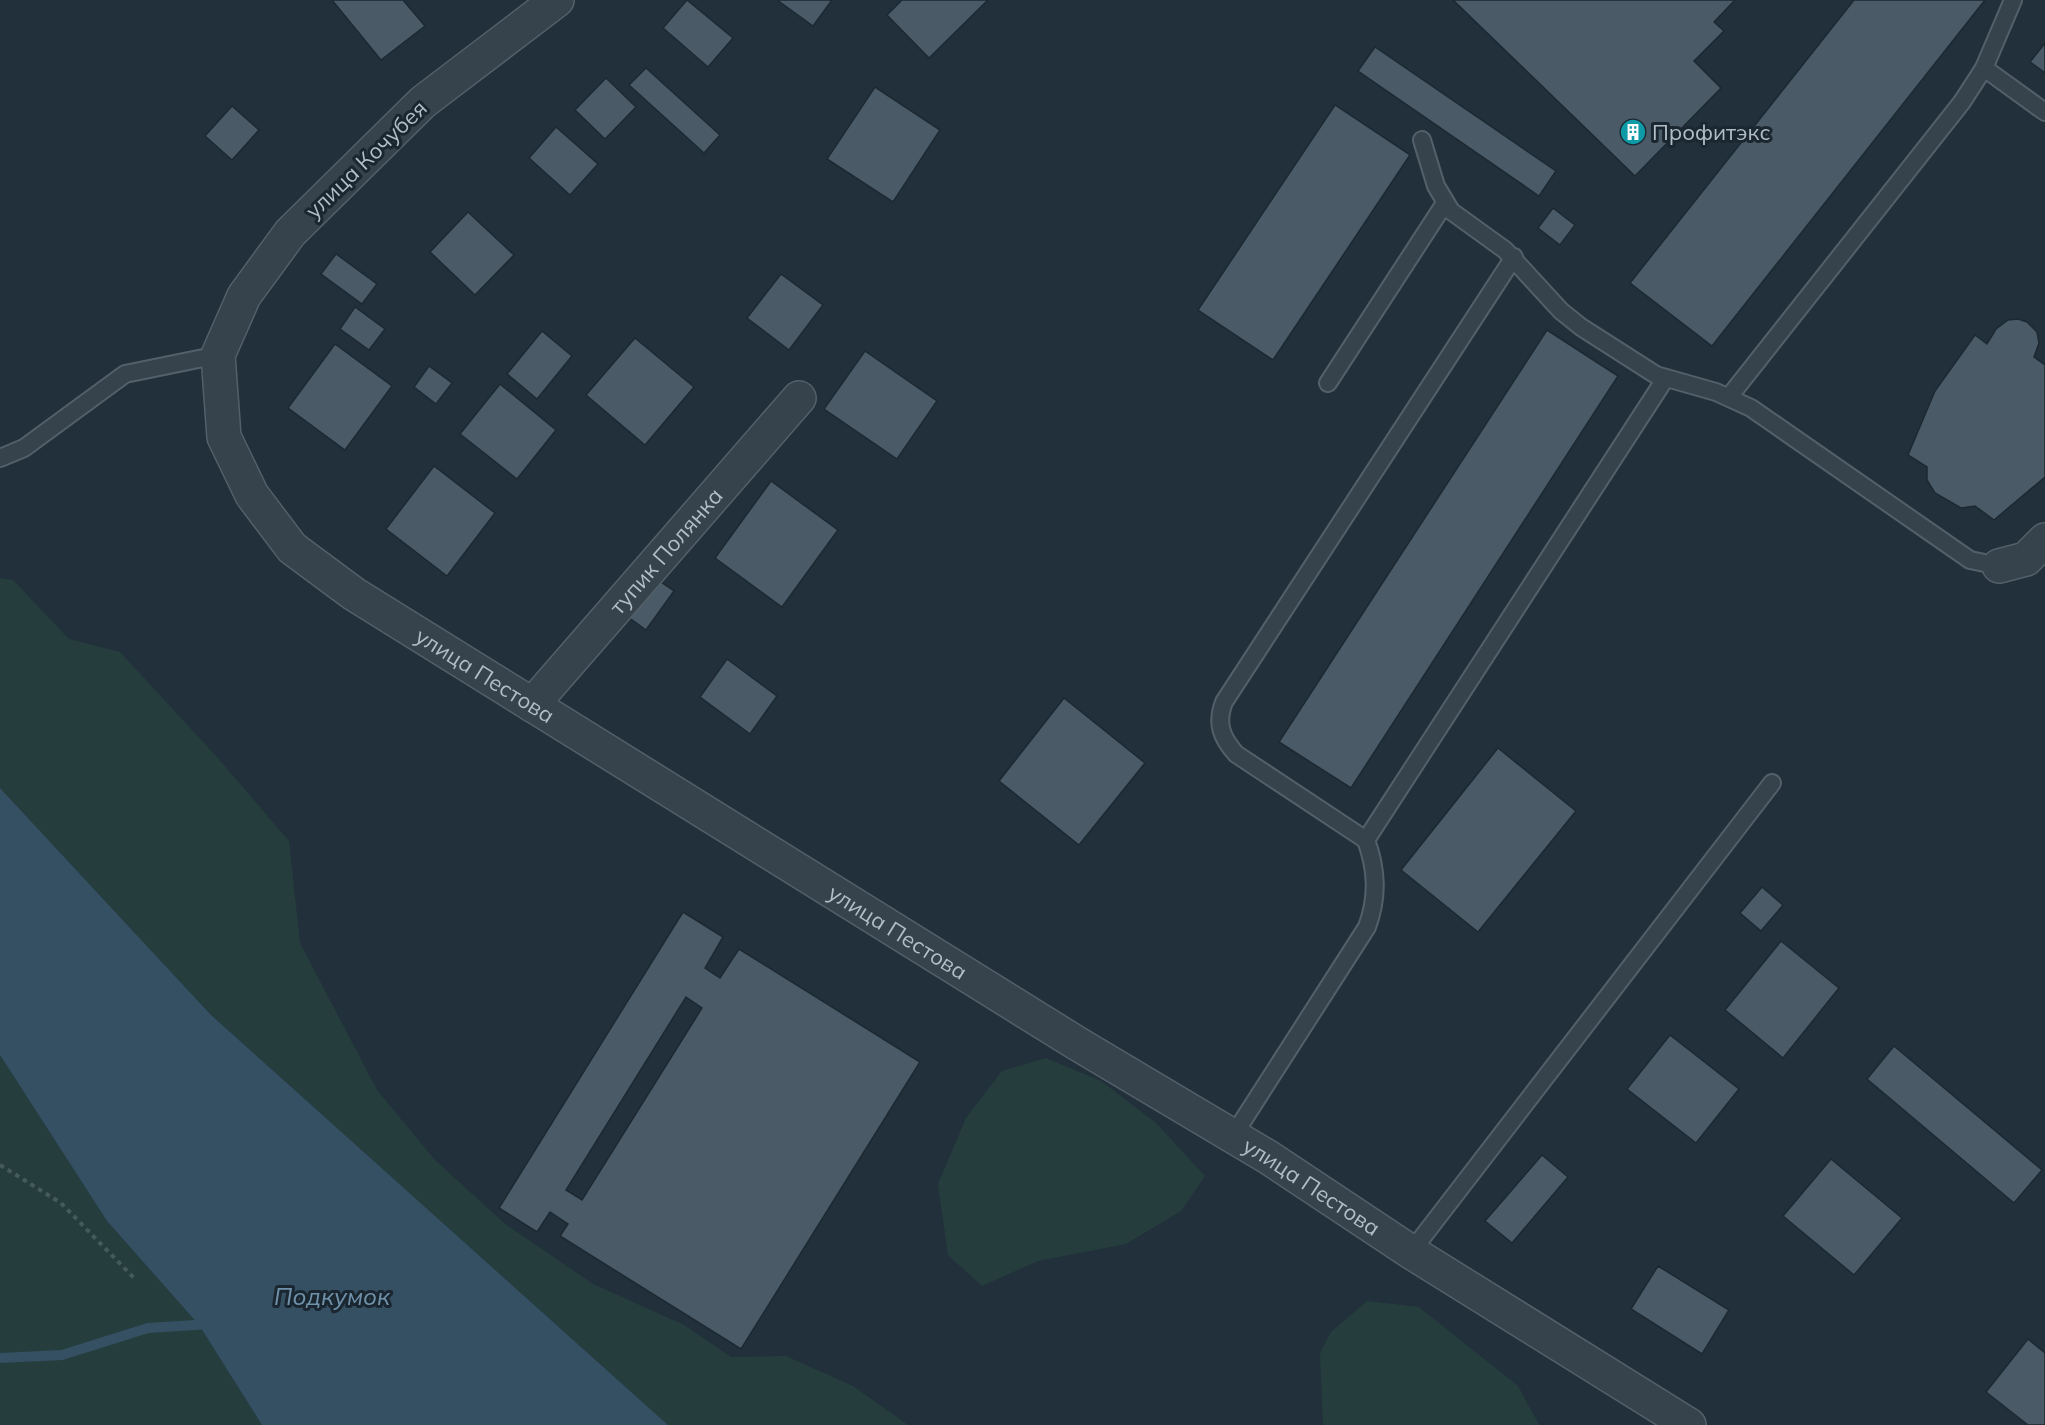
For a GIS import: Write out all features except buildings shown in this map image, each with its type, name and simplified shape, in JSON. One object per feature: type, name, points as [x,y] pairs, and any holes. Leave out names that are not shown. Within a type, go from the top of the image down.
[{"type":"street","name":"улица Кочубея","points":[[218,355],[244,296],[290,233],[423,102],[557,0]]},
{"type":"street","name":"улица Пестова","points":[[218,355],[224,437],[252,495],[292,548],[354,594],[1078,1044],[1233,1136],[1412,1252],[1689,1425]]},
{"type":"street","name":"тупик Полянка","points":[[532,705],[799,398]]},
{"type":"street","points":[[1999,566],[2026,559],[2045,540]]},
{"type":"lane","points":[[1729,397],[1955,111],[1984,68],[2013,0]]},
{"type":"lane","points":[[1984,68],[2045,112]]},
{"type":"lane","points":[[1422,140],[1436,186],[1445,203],[1461,220],[1496,241],[1514,257],[1561,310],[1581,327],[1665,378],[1729,397],[1751,408],[1970,560],[1999,566]]},
{"type":"lane","points":[[1328,382],[1445,203]]},
{"type":"lane","points":[[1233,1136],[1368,927],[1373,911],[1376,876],[1366,840],[1236,754],[1224,740],[1220,726],[1220,713],[1224,702],[1514,257]]},
{"type":"lane","points":[[0,458],[24,448],[124,374],[218,355]]},
{"type":"lane","points":[[1366,840],[1665,378]]},
{"type":"lane","points":[[1412,1252],[1772,783]]},
{"type":"path","points":[[0,1165],[61,1203],[135,1279]]},
{"type":"green space","points":[[0,578],[13,580],[69,639],[120,652],[217,757],[289,841],[300,943],[377,1090],[434,1159],[505,1224],[593,1284],[684,1325],[731,1357],[786,1356],[853,1386],[908,1425],[668,1425],[211,1015],[0,788]]},
{"type":"green space","points":[[0,1055],[107,1221],[199,1325],[262,1425],[0,1425]]},
{"type":"green space","points":[[1046,1058],[1101,1081],[1156,1123],[1205,1176],[1181,1211],[1126,1244],[1038,1261],[982,1286],[948,1255],[938,1184],[966,1118],[1002,1071]]},
{"type":"green space","points":[[1367,1301],[1419,1307],[1518,1386],[1539,1425],[1323,1425],[1320,1353],[1331,1332]]},
{"type":"water","name":"Подкумок","points":[[0,788],[211,1015],[668,1425],[262,1425],[199,1325],[107,1221],[0,1055]]},
{"type":"waterway","points":[[0,1358],[62,1355],[148,1328],[211,1324]]},
{"type":"place","name":"Профитэкс","points":[[1633,132]]}]
